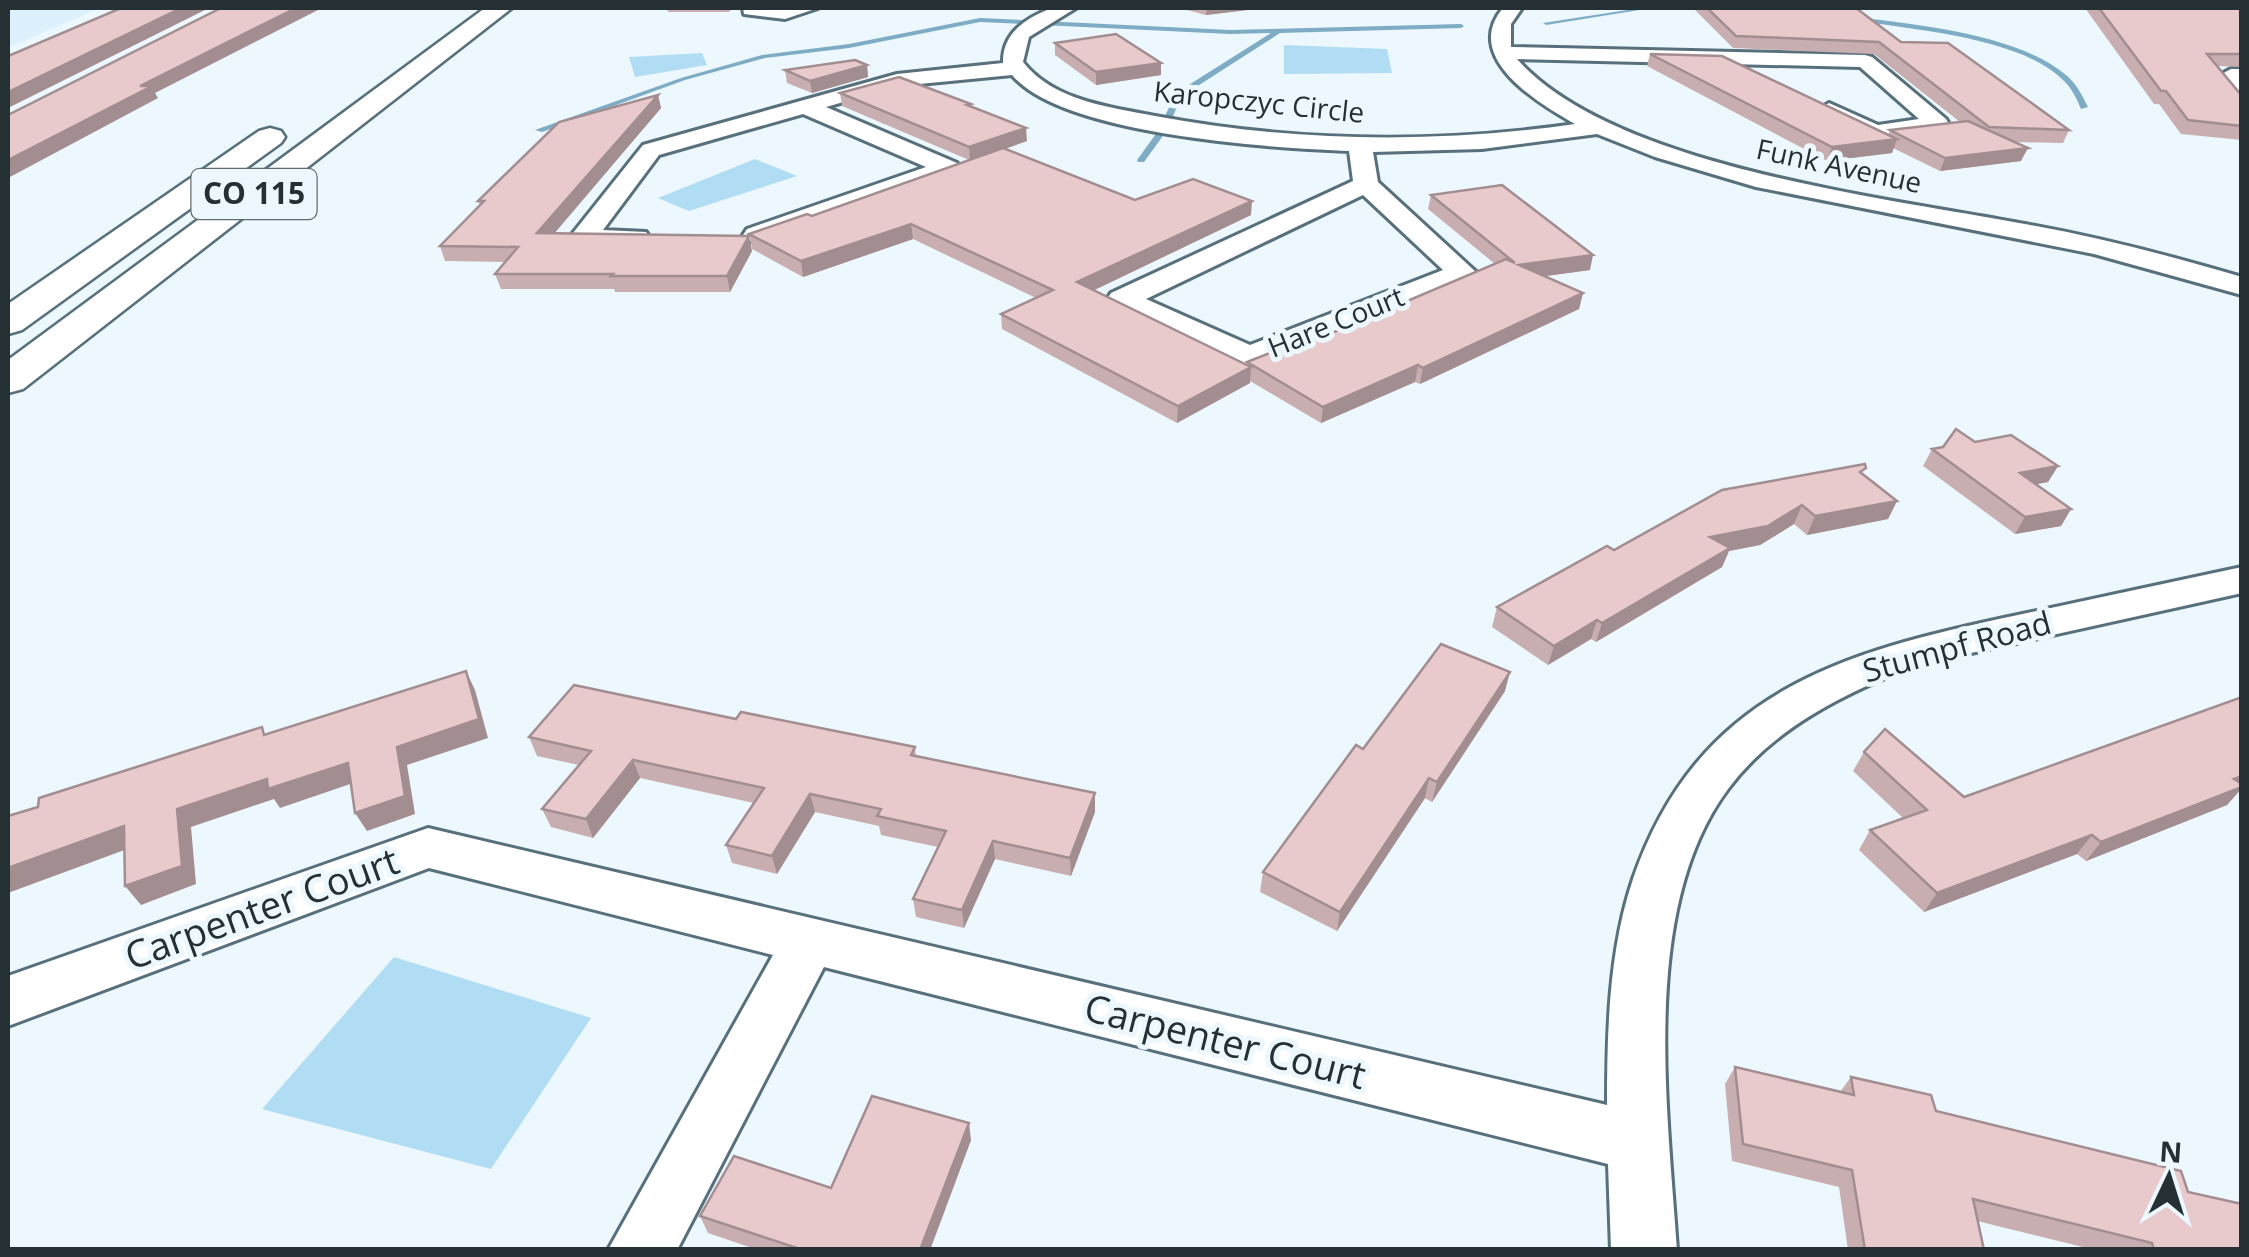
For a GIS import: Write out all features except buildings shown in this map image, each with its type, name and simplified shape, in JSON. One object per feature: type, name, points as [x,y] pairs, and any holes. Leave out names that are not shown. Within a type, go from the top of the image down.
[{"type":"highway","points":[[410,38],[452,8]]},
{"type":"highway","name":"CO 115","points":[[8,380],[500,8]]},
{"type":"highway","name":"CO 115","points":[[8,322],[288,124]]},
{"type":"street","points":[[753,8],[750,10],[785,13],[809,8]]},
{"type":"street","points":[[657,238],[583,238],[651,150],[897,80],[1016,68],[1012,56],[1018,37],[1037,21],[1067,8]]},
{"type":"street","points":[[1513,8],[1499,28],[1502,52],[1865,61],[1938,124],[1875,132],[1813,102]]},
{"type":"street","name":"Funk Avenue","points":[[1502,52],[1531,85],[1599,127],[1698,163],[1787,188],[2077,242],[2242,286]]},
{"type":"street","points":[[1723,58],[1765,79]]},
{"type":"street","name":"Karopczyc Circle","points":[[1016,68],[1053,96],[1118,116],[1232,135],[1360,144],[1495,140],[1599,127]]},
{"type":"street","points":[[2242,75],[2231,75],[2242,87]]},
{"type":"street","points":[[730,238],[749,238],[948,168],[804,106]]},
{"type":"street","points":[[1360,144],[1366,184]]},
{"type":"street","name":"Hare Court","points":[[1366,184],[1462,272],[1249,357],[1122,300],[1194,265],[1366,184]]},
{"type":"street","name":"Stumpf Road","points":[[1644,1250],[1639,1027],[1644,952],[1657,885],[1673,837],[1712,774],[1751,735],[1786,708],[1828,684],[1908,653],[2242,580]]},
{"type":"street","name":"Carpenter Court","points":[[8,1001],[428,848],[1640,1142]]},
{"type":"street","points":[[641,1250],[810,942]]},
{"type":"shaded area","points":[[8,8],[100,8],[8,48]]},
{"type":"shaded area","points":[[1284,45],[1387,49],[1392,73],[1284,74]]},
{"type":"shaded area","points":[[702,53],[707,65],[635,77],[629,57]]},
{"type":"shaded area","points":[[755,159],[797,176],[689,211],[658,198]]},
{"type":"shaded area","points":[[394,957],[591,1018],[491,1169],[262,1109]]},
{"type":"waterway","points":[[1546,23],[1649,8]]},
{"type":"waterway","points":[[1856,19],[1964,36],[2019,52],[2062,75],[2084,107]]},
{"type":"waterway","points":[[539,130],[683,79],[764,56],[849,46],[980,20],[1230,32],[1461,26]]},
{"type":"waterway","points":[[1169,116],[1179,95],[1277,32]]},
{"type":"waterway","points":[[1141,160],[1161,133]]}]
